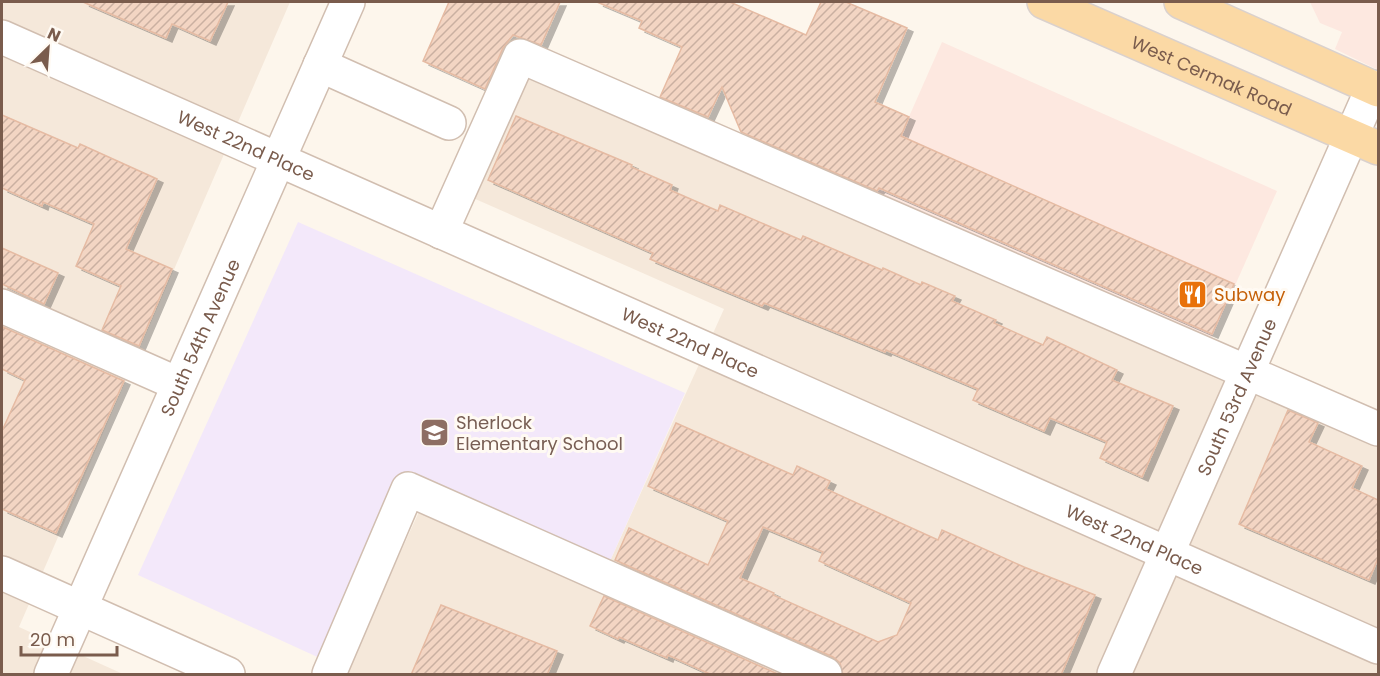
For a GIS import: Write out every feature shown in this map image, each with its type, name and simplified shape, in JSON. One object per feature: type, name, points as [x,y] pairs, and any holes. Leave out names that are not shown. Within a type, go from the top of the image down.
[{"type":"main road","name":"West Cermak Road","points":[[1044,2],[1365,142]]},
{"type":"main road","points":[[1181,2],[1376,89]]},
{"type":"street","name":"South 54th Avenue","points":[[51,675],[348,2]]},
{"type":"street","name":"West 22nd Place","points":[[2,37],[1378,647]]},
{"type":"street","points":[[441,232],[520,56],[1378,429]]},
{"type":"street","points":[[320,65],[449,123]]},
{"type":"street","name":"South 53rd Avenue","points":[[1114,675],[1248,372],[1365,142],[1376,89]]},
{"type":"street","points":[[2,306],[178,384]]},
{"type":"street","points":[[329,675],[408,489],[825,675]]},
{"type":"street","points":[[2,573],[228,675]]},
{"type":"shaded area","points":[[2,2],[290,2],[19,627],[123,674],[2,674]]},
{"type":"shaded area","points":[[1310,2],[1378,2],[1378,70],[1335,49],[1342,32],[1320,23]]},
{"type":"shaded area","points":[[942,42],[1277,191],[1209,344],[874,196]]},
{"type":"shaded area","points":[[532,65],[1378,438],[1378,674],[345,674],[423,503],[601,581],[724,309],[473,198]]},
{"type":"shaded area","name":"Sherlock Elementary School","points":[[298,222],[685,393],[610,561],[410,471],[324,660],[138,575]]},
{"type":"building","points":[[83,2],[228,2],[210,41],[172,24],[166,38]]},
{"type":"building","points":[[449,2],[560,2],[541,45],[513,35],[503,48],[485,89],[423,61]]},
{"type":"building","points":[[597,2],[730,2],[806,35],[821,2],[846,2],[907,28],[875,102],[909,117],[901,136],[1234,284],[1212,334],[879,188],[877,191],[741,132],[722,87],[708,117],[660,97],[682,47],[639,28],[642,21]]},
{"type":"building","points":[[2,115],[78,148],[80,144],[157,179],[126,249],[172,269],[139,346],[102,330],[121,286],[76,266],[94,224],[43,202],[42,206],[2,188]]},
{"type":"building","points":[[516,116],[632,165],[631,167],[672,185],[670,190],[718,211],[720,205],[801,240],[803,236],[882,270],[883,268],[921,285],[922,282],[955,296],[952,301],[996,320],[994,323],[1043,345],[1047,337],[1117,370],[1112,380],[1173,406],[1142,477],[1100,458],[1107,442],[1050,418],[1044,431],[973,400],[978,389],[886,350],[885,352],[764,303],[762,306],[650,259],[653,253],[488,180]]},
{"type":"building","points":[[2,248],[58,273],[44,304],[2,284]]},
{"type":"building","points":[[3,327],[124,381],[56,533],[2,509],[2,431],[25,380],[2,369]]},
{"type":"building","points":[[1288,410],[1318,423],[1309,442],[1362,466],[1352,488],[1378,500],[1378,558],[1369,580],[1239,524]]},
{"type":"building","points":[[676,423],[793,475],[797,466],[830,481],[826,489],[938,540],[942,530],[1024,567],[1095,595],[1061,675],[843,675],[840,663],[833,657],[615,560],[629,528],[708,565],[728,521],[648,486]],"holes":[[[763,527],[823,552],[819,561],[911,603],[897,635],[878,642],[740,578]]]},
{"type":"building","points":[[604,596],[780,675],[712,675],[668,655],[667,658],[619,637],[618,639],[590,626]]},
{"type":"building","points":[[441,605],[557,651],[547,675],[411,675]]},
{"type":"place","name":"Subway","points":[[1193,294]]},
{"type":"place","name":"Sherlock Elementary School","points":[[435,432]]}]
